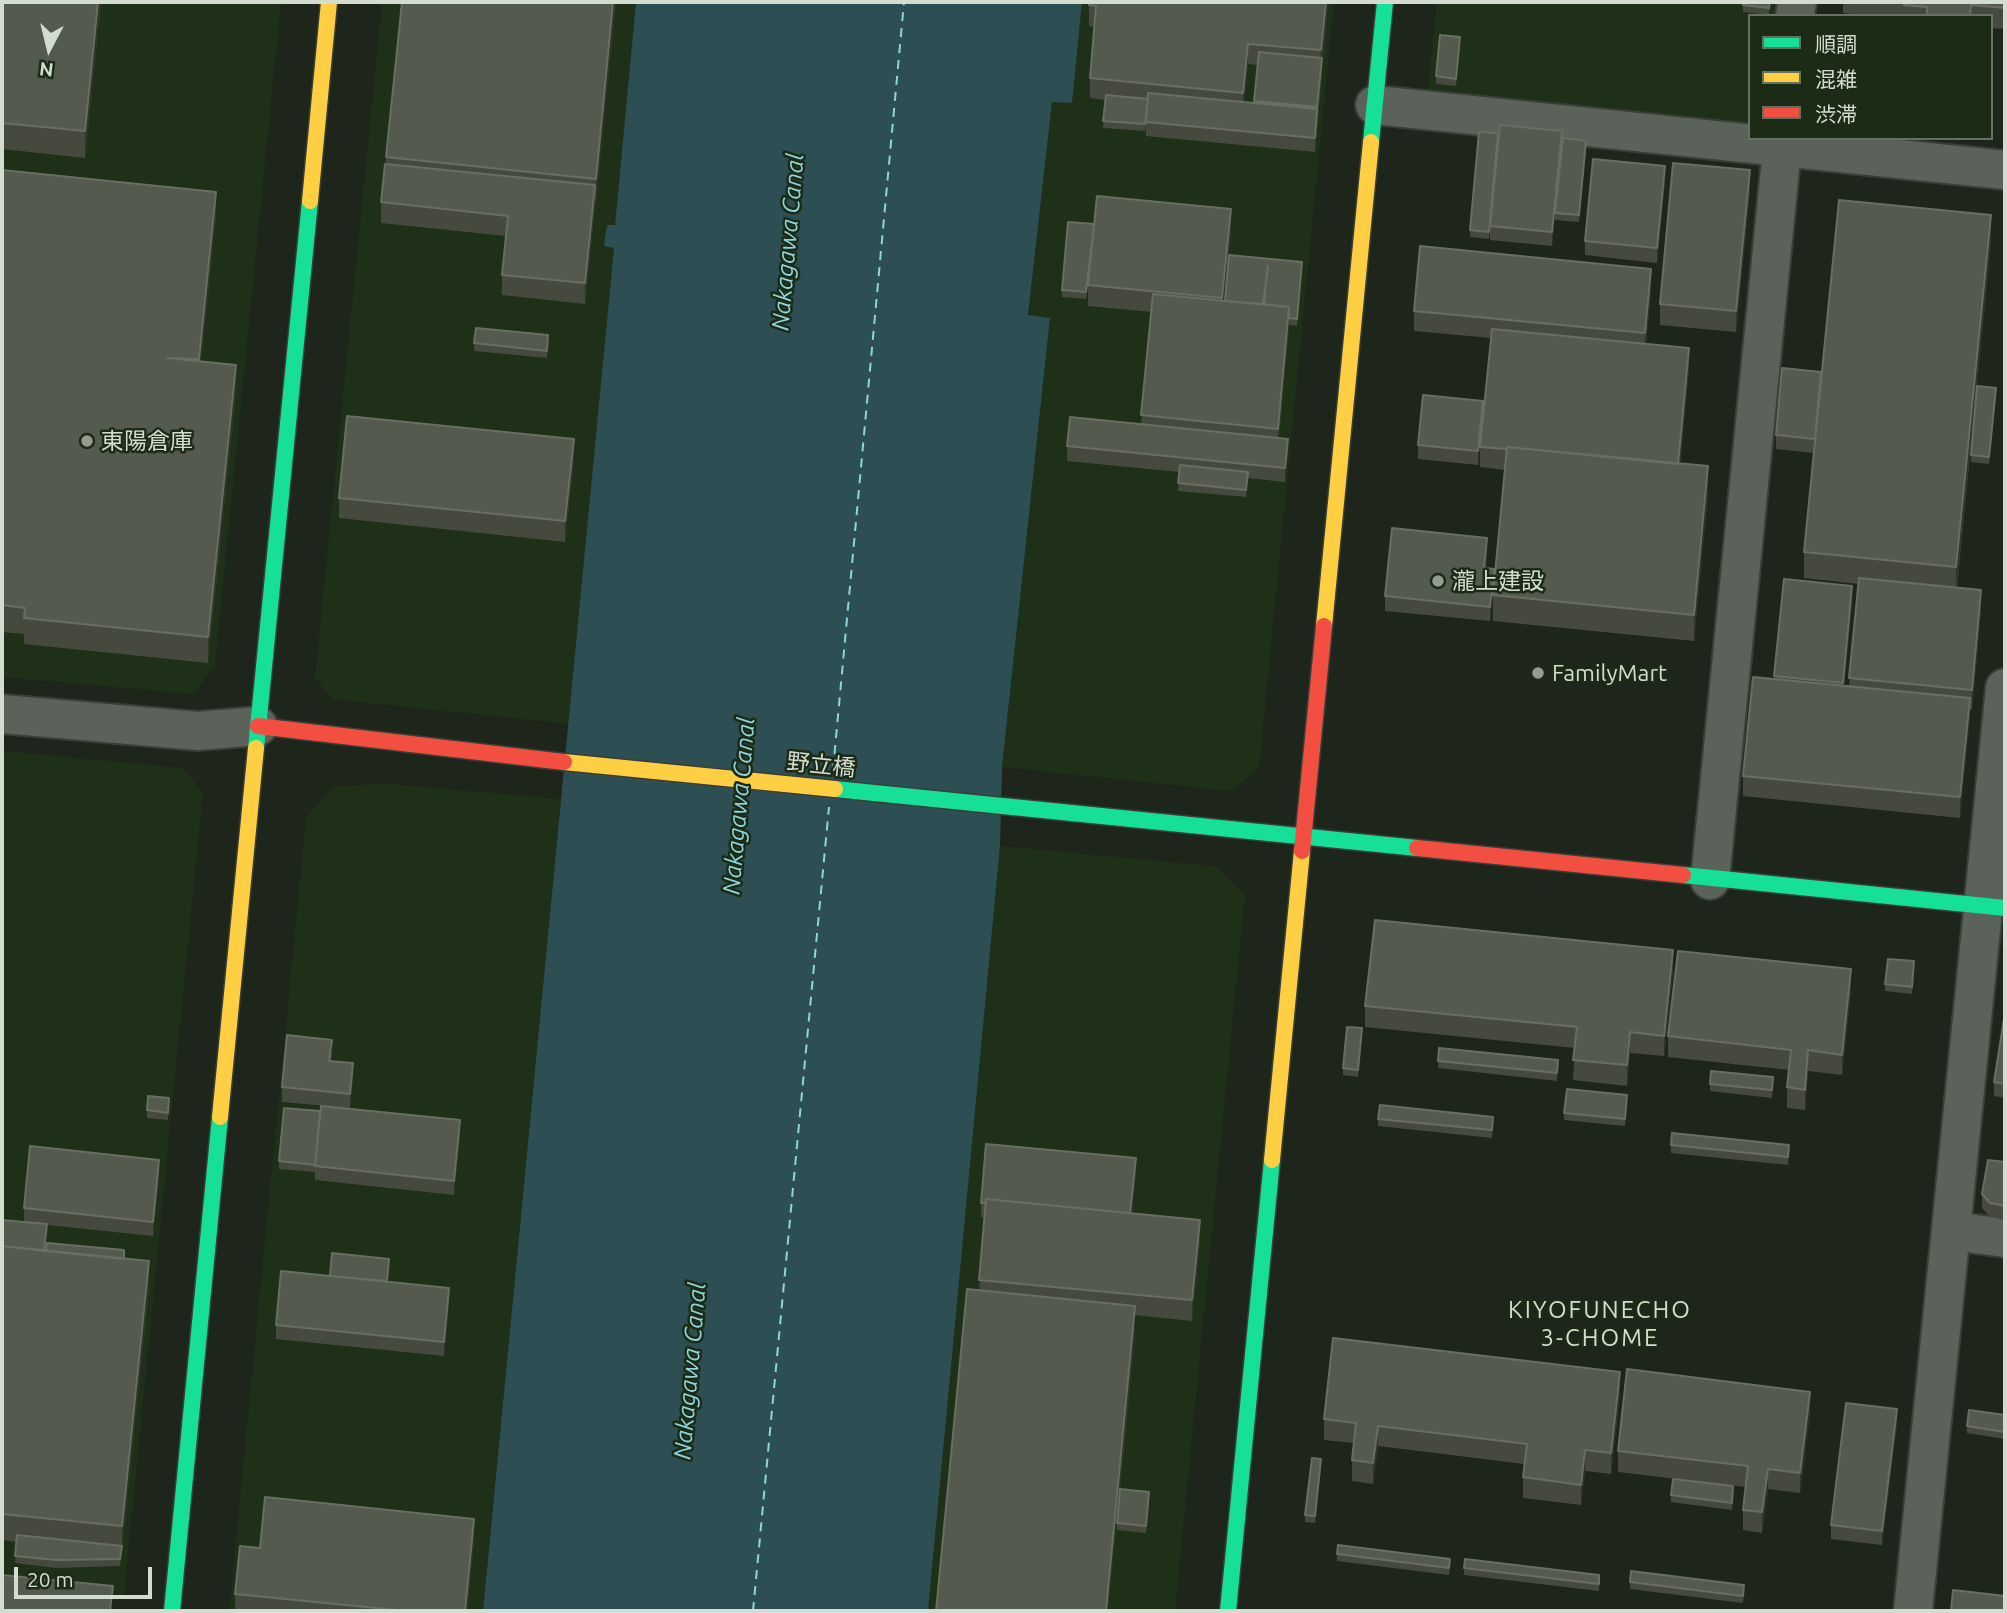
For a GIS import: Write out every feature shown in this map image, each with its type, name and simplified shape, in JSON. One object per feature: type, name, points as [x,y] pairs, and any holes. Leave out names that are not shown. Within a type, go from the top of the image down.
[{"type":"street","points":[[172,1611],[329,2]]},
{"type":"street","points":[[1228,1611],[1385,2]]},
{"type":"street","points":[[1375,105],[1748,140]]},
{"type":"street","points":[[1751,140],[2005,170]]},
{"type":"street","points":[[1710,880],[1783,143]]},
{"type":"street","points":[[1913,1611],[1951,1231],[1995,907],[2005,688]]},
{"type":"street","points":[[2,714],[198,732],[258,726]]},
{"type":"street","name":"野立橋","points":[[258,726],[538,759],[1304,839],[1995,907]]},
{"type":"street","points":[[1951,1231],[2005,1238]]},
{"type":"shaded area","points":[[2,2],[281,2],[215,665],[194,694],[2,677]]},
{"type":"shaded area","points":[[382,2],[636,2],[615,225],[604,245],[615,248],[569,724],[332,699],[315,678]]},
{"type":"shaded area","points":[[1082,2],[1334,2],[1259,768],[1231,791],[1002,767],[1050,319],[1028,316],[1052,101],[1072,103]]},
{"type":"shaded area","points":[[1437,2],[1777,2],[1775,14],[1748,14],[1748,126],[1427,96]]},
{"type":"shaded area","points":[[2,751],[183,768],[203,793],[124,1595],[2,1583]]},
{"type":"shaded area","points":[[389,784],[561,799],[483,1611],[229,1611],[306,818],[334,786]]},
{"type":"shaded area","points":[[1000,846],[1214,866],[1245,894],[1175,1611],[928,1611]]},
{"type":"water","name":"Nakagawa Canal","points":[[636,2],[1082,2],[1072,103],[1052,102],[1028,315],[1050,318],[1002,767],[1000,846],[928,1611],[483,1611],[614,248],[604,246],[607,225],[615,225]]},
{"type":"building","points":[[2,2],[98,2],[85,131],[2,123]]},
{"type":"building","points":[[402,2],[613,2],[596,179],[386,157]]},
{"type":"building","points":[[1089,2],[1326,2],[1321,50],[1248,44],[1243,93],[1090,78],[1096,6],[1089,5]]},
{"type":"building","points":[[1743,2],[1770,2],[1769,8],[1743,5]]},
{"type":"building","points":[[1904,2],[2005,2],[2005,8],[1971,5],[1970,14],[1927,14],[1927,7],[1904,5]]},
{"type":"building","points":[[1440,35],[1460,37],[1456,79],[1436,76]]},
{"type":"building","points":[[1259,52],[1322,58],[1317,107],[1254,101]]},
{"type":"building","points":[[1148,93],[1317,109],[1315,138],[1146,122]]},
{"type":"building","points":[[1106,95],[1148,99],[1145,124],[1103,121]]},
{"type":"building","points":[[1500,125],[1562,131],[1552,232],[1490,226]]},
{"type":"building","points":[[1479,132],[1498,133],[1489,232],[1470,230]]},
{"type":"building","points":[[1563,138],[1586,141],[1579,215],[1555,213]]},
{"type":"building","points":[[1593,159],[1665,166],[1657,248],[1585,241]]},
{"type":"building","points":[[1673,163],[1750,170],[1736,311],[1660,304]]},
{"type":"building","points":[[385,164],[595,185],[585,283],[502,275],[508,216],[381,202]]},
{"type":"building","points":[[2,170],[216,192],[199,359],[167,358],[236,365],[208,637],[24,618],[25,608],[2,605]]},
{"type":"building","points":[[1097,196],[1231,209],[1222,298],[1088,285]]},
{"type":"building","points":[[1839,200],[1991,215],[1956,567],[1804,552]]},
{"type":"building","points":[[1068,222],[1094,224],[1086,292],[1062,290]]},
{"type":"building","points":[[1420,246],[1651,269],[1645,333],[1414,311]]},
{"type":"building","points":[[1229,255],[1302,262],[1297,319],[1289,318],[1289,307],[1264,304],[1268,266],[1263,304],[1225,301]]},
{"type":"building","points":[[1153,294],[1289,307],[1278,429],[1141,415]]},
{"type":"building","points":[[476,328],[548,335],[547,351],[474,343]]},
{"type":"building","points":[[1492,329],[1689,348],[1678,464],[1507,447],[1480,447]]},
{"type":"building","points":[[1782,368],[1821,372],[1815,439],[1776,435]]},
{"type":"building","points":[[1977,386],[1996,388],[1989,457],[1971,455]]},
{"type":"building","points":[[1423,395],[1483,401],[1478,451],[1418,445]]},
{"type":"building","points":[[347,416],[574,439],[565,521],[339,498]]},
{"type":"building","points":[[1070,417],[1288,439],[1285,468],[1067,446]]},
{"type":"building","points":[[1507,447],[1708,466],[1694,615],[1493,595]]},
{"type":"building","points":[[1180,465],[1248,472],[1246,490],[1178,483]]},
{"type":"building","points":[[1392,528],[1487,538],[1484,568],[1494,569],[1490,607],[1385,596]]},
{"type":"building","points":[[1859,578],[1981,590],[1972,690],[1849,678]]},
{"type":"building","points":[[1784,579],[1852,586],[1843,683],[1774,676]]},
{"type":"building","points":[[1753,677],[1970,698],[1960,797],[1743,776]]},
{"type":"building","points":[[1375,920],[1673,950],[1664,1036],[1630,1032],[1627,1065],[1573,1060],[1577,1027],[1365,1006]]},
{"type":"building","points":[[1678,951],[1851,969],[1842,1055],[1808,1050],[1805,1090],[1787,1087],[1791,1050],[1668,1036]]},
{"type":"building","points":[[1888,959],[1914,961],[1912,987],[1885,984]]},
{"type":"building","points":[[2005,1012],[2005,1084],[1994,1082]]},
{"type":"building","points":[[1347,1027],[1362,1028],[1358,1070],[1343,1068]]},
{"type":"building","points":[[287,1035],[332,1040],[329,1061],[353,1063],[350,1094],[282,1087]]},
{"type":"building","points":[[1439,1048],[1558,1060],[1557,1073],[1438,1061]]},
{"type":"building","points":[[1711,1071],[1773,1077],[1772,1090],[1710,1084]]},
{"type":"building","points":[[1567,1089],[1627,1095],[1625,1119],[1564,1113]]},
{"type":"building","points":[[148,1096],[169,1098],[168,1113],[147,1110]]},
{"type":"building","points":[[1380,1105],[1493,1117],[1492,1130],[1378,1119]]},
{"type":"building","points":[[321,1106],[460,1120],[454,1181],[315,1166]]},
{"type":"building","points":[[284,1108],[320,1111],[315,1165],[279,1161]]},
{"type":"building","points":[[1672,1133],[1789,1145],[1788,1157],[1671,1145]]},
{"type":"building","points":[[986,1144],[1136,1158],[1130,1213],[986,1199],[986,1203],[981,1203]]},
{"type":"building","points":[[30,1146],[159,1160],[153,1222],[24,1208]]},
{"type":"building","points":[[1988,1160],[2005,1162],[2005,1206],[1990,1203],[1982,1194]]},
{"type":"building","points":[[986,1199],[1200,1220],[1192,1300],[979,1280]]},
{"type":"building","points":[[2,1220],[47,1224],[44,1251],[2,1246]]},
{"type":"building","points":[[47,1243],[124,1250],[124,1259],[46,1251]]},
{"type":"building","points":[[2,1246],[149,1261],[122,1526],[2,1514]]},
{"type":"building","points":[[332,1253],[389,1259],[387,1281],[330,1276]]},
{"type":"building","points":[[281,1271],[449,1288],[444,1342],[276,1325]]},
{"type":"building","points":[[967,1289],[1135,1306],[1106,1611],[936,1611]]},
{"type":"building","points":[[1333,1338],[1620,1372],[1611,1453],[1585,1450],[1581,1485],[1523,1477],[1527,1444],[1378,1426],[1373,1463],[1352,1460],[1356,1423],[1324,1419]]},
{"type":"building","points":[[1627,1369],[1810,1392],[1800,1473],[1768,1469],[1762,1512],[1743,1510],[1748,1466],[1618,1451]]},
{"type":"building","points":[[1846,1403],[1897,1409],[1882,1531],[1831,1525]]},
{"type":"building","points":[[1969,1410],[2005,1415],[2005,1432],[1967,1426]]},
{"type":"building","points":[[1312,1458],[1321,1459],[1315,1516],[1305,1515]]},
{"type":"building","points":[[1673,1479],[1733,1486],[1732,1503],[1671,1495]]},
{"type":"building","points":[[1120,1489],[1149,1492],[1146,1526],[1117,1523]]},
{"type":"building","points":[[265,1497],[474,1519],[465,1611],[406,1611],[235,1594],[240,1546],[260,1548]]},
{"type":"building","points":[[17,1535],[122,1546],[120,1559],[56,1560],[15,1556]]},
{"type":"building","points":[[1338,1545],[1450,1559],[1449,1568],[1337,1554]]},
{"type":"building","points":[[1465,1559],[1599,1575],[1599,1584],[1464,1568]]},
{"type":"building","points":[[1631,1571],[1744,1585],[1743,1596],[1630,1582]]},
{"type":"building","points":[[2,1575],[113,1586],[110,1611],[2,1611]]},
{"type":"building","points":[[1953,1590],[2005,1596],[2005,1611],[1951,1611]]},
{"type":"ferry route","points":[[833,770],[904,2]]},
{"type":"ferry route","points":[[753,1611],[829,807]]},
{"type":"traffic: fast","points":[[1371,142],[1385,2]]},
{"type":"traffic: fast","points":[[256,748],[310,201]]},
{"type":"traffic: fast","points":[[835,789],[1417,848]]},
{"type":"traffic: fast","points":[[1683,875],[2005,908]]},
{"type":"traffic: fast","points":[[172,1611],[220,1117]]},
{"type":"traffic: fast","points":[[1228,1611],[1272,1160]]},
{"type":"traffic: slow","points":[[310,201],[329,2]]},
{"type":"traffic: slow","points":[[1324,626],[1371,142]]},
{"type":"traffic: slow","points":[[220,1117],[256,748]]},
{"type":"traffic: slow","points":[[564,762],[835,789]]},
{"type":"traffic: slow","points":[[1272,1160],[1302,851]]},
{"type":"traffic: jam","points":[[1302,851],[1324,626]]},
{"type":"traffic: jam","points":[[258,726],[564,762]]},
{"type":"traffic: jam","points":[[1417,848],[1683,875]]},
{"type":"place","name":"東陽倉庫","points":[[87,441]]},
{"type":"place","name":"瀧上建設","points":[[1438,581]]},
{"type":"place","name":"FamilyMart","points":[[1538,673]]},
{"type":"district","name":"KIYOFUNECHO 3-CHOME","points":[[1600,1324]]}]
